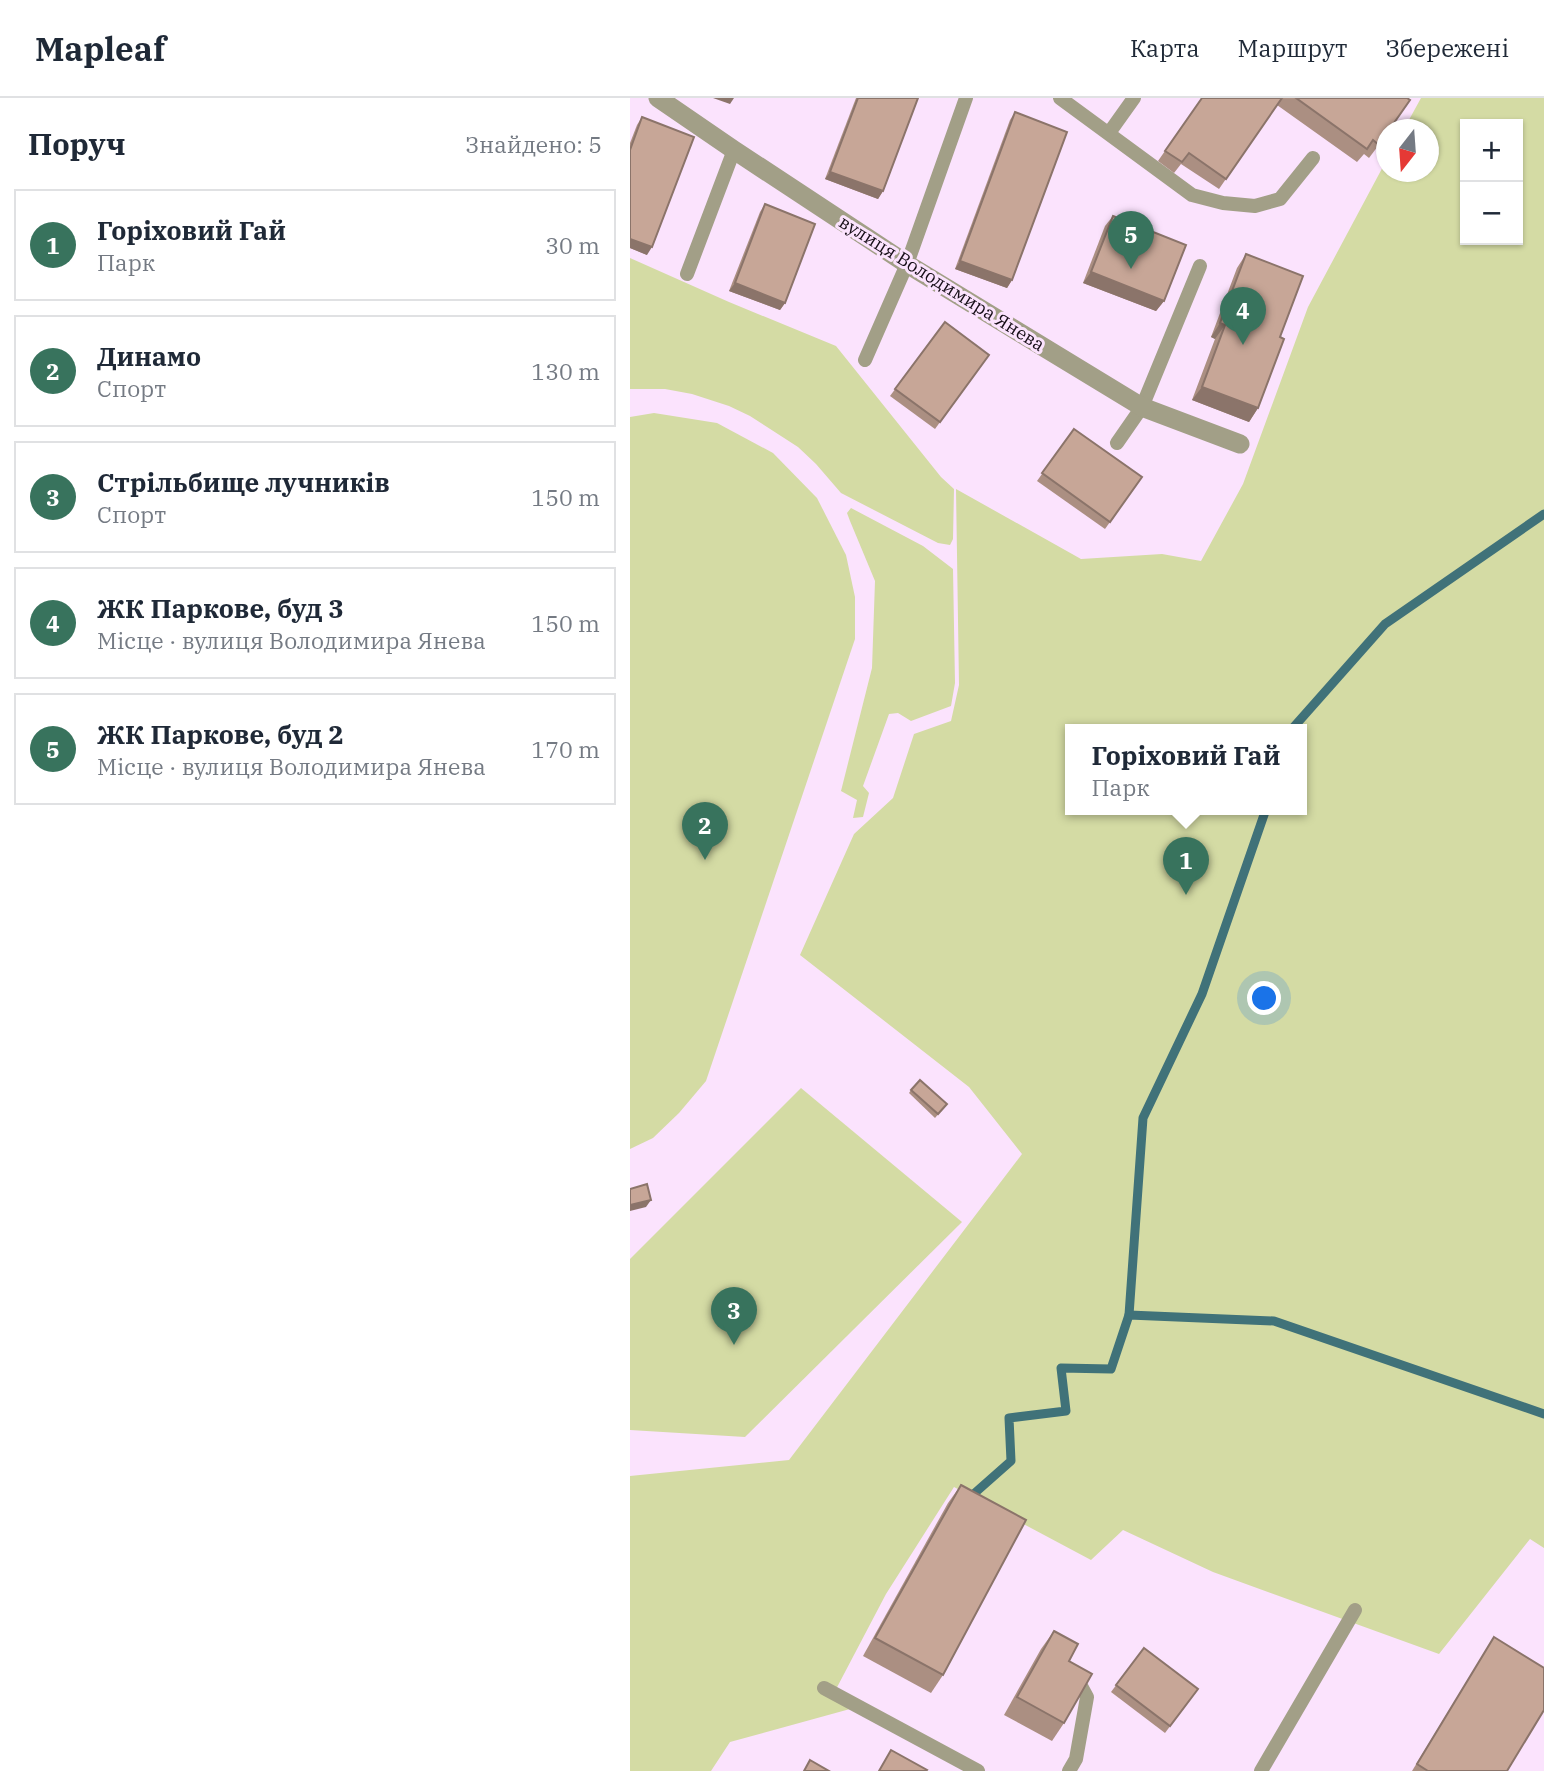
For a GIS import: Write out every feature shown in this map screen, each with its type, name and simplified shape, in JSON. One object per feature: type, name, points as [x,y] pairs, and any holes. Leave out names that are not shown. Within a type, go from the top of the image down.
[{"type":"street","name":"вулиця Володимира Янева","points":[[658,98],[907,264],[1142,407],[1240,444]]},
{"type":"lane","points":[[866,360],[907,264],[966,98]]},
{"type":"lane","points":[[1060,98],[1192,195],[1223,203],[1255,205],[1280,199],[1312,158]]},
{"type":"lane","points":[[1109,133],[1134,98]]},
{"type":"lane","points":[[687,274],[734,150]]},
{"type":"lane","points":[[1117,443],[1142,407],[1200,266]]},
{"type":"lane","points":[[1261,1771],[1355,1610]]},
{"type":"lane","points":[[1069,1665],[1087,1697],[1076,1759],[1069,1771]]},
{"type":"lane","points":[[824,1688],[978,1771]]},
{"type":"green space","points":[[1421,98],[1544,98],[1544,1548],[1530,1539],[1439,1654],[1213,1572],[1123,1530],[1091,1560],[954,1487],[886,1594],[834,1693],[850,1709],[730,1742],[711,1771],[630,1771],[630,1476],[789,1460],[1022,1154],[969,1087],[800,955],[854,834],[893,798],[914,734],[951,721],[959,685],[956,489],[1081,559],[1162,554],[1201,561],[1243,484],[1308,307],[1376,180],[1376,182],[1439,182],[1439,119],[1409,119]]},
{"type":"green space","points":[[630,258],[836,346],[941,477],[954,489],[953,539],[950,545],[938,543],[841,493],[798,447],[750,416],[692,394],[665,389],[630,389]]},
{"type":"green space","points":[[654,413],[717,423],[773,453],[817,498],[846,555],[855,597],[855,639],[706,1081],[653,1138],[630,1149],[630,417]]},
{"type":"green space","points":[[851,508],[923,546],[953,569],[955,683],[951,706],[911,721],[898,713],[889,714],[863,786],[869,793],[863,817],[853,818],[857,800],[841,791],[872,668],[875,581],[847,513]]},
{"type":"green space","points":[[801,1088],[962,1222],[745,1437],[630,1430],[630,1259]]},
{"type":"building","points":[[858,98],[918,98],[883,191],[830,172]]},
{"type":"building","points":[[1202,98],[1282,98],[1226,179],[1189,153],[1182,162],[1165,151]]},
{"type":"building","points":[[1296,98],[1410,100],[1397,119],[1376,119],[1376,142],[1373,140],[1367,149]]},
{"type":"building","points":[[1015,112],[1067,132],[1012,280],[960,261]]},
{"type":"building","points":[[642,117],[694,137],[652,247],[630,239],[630,150]]},
{"type":"building","points":[[765,204],[815,224],[785,303],[735,283]]},
{"type":"building","points":[[1113,216],[1186,245],[1164,301],[1091,272]]},
{"type":"building","points":[[1246,254],[1303,276],[1280,337],[1284,339],[1258,408],[1202,387],[1225,325],[1220,323]]},
{"type":"building","points":[[945,322],[989,355],[940,422],[895,389]]},
{"type":"building","points":[[1074,429],[1142,477],[1110,522],[1042,473]]},
{"type":"building","points":[[920,1080],[947,1104],[938,1114],[911,1090]]},
{"type":"building","points":[[647,1184],[651,1200],[630,1205],[630,1189]]},
{"type":"building","points":[[961,1485],[1026,1520],[943,1675],[875,1638]]},
{"type":"building","points":[[1054,1631],[1078,1644],[1069,1661],[1092,1674],[1064,1723],[1017,1697]]},
{"type":"building","points":[[1494,1637],[1544,1668],[1544,1710],[1507,1771],[1428,1771],[1417,1764]]},
{"type":"building","points":[[1144,1648],[1198,1689],[1170,1726],[1116,1685]]},
{"type":"building","points":[[891,1750],[927,1770],[879,1771]]},
{"type":"building","points":[[810,1760],[829,1771],[804,1771]]},
{"type":"waterway","points":[[1296,724],[1385,624],[1544,514]]},
{"type":"waterway","points":[[1129,1315],[1143,1118],[1202,994],[1264,815]]},
{"type":"waterway","points":[[968,1499],[1011,1461],[1009,1418],[1066,1411],[1061,1368],[1111,1369],[1129,1315],[1274,1321],[1544,1414]]},
{"type":"place","name":"ЖК Паркове, буд 2","points":[[1131,269]]},
{"type":"place","name":"ЖК Паркове, буд 3","points":[[1243,345]]},
{"type":"place","name":"Динамо","points":[[705,860]]},
{"type":"place","name":"Горіховий Гай","points":[[1186,895]]},
{"type":"place","name":"Стрільбище лучників","points":[[734,1345]]}]
